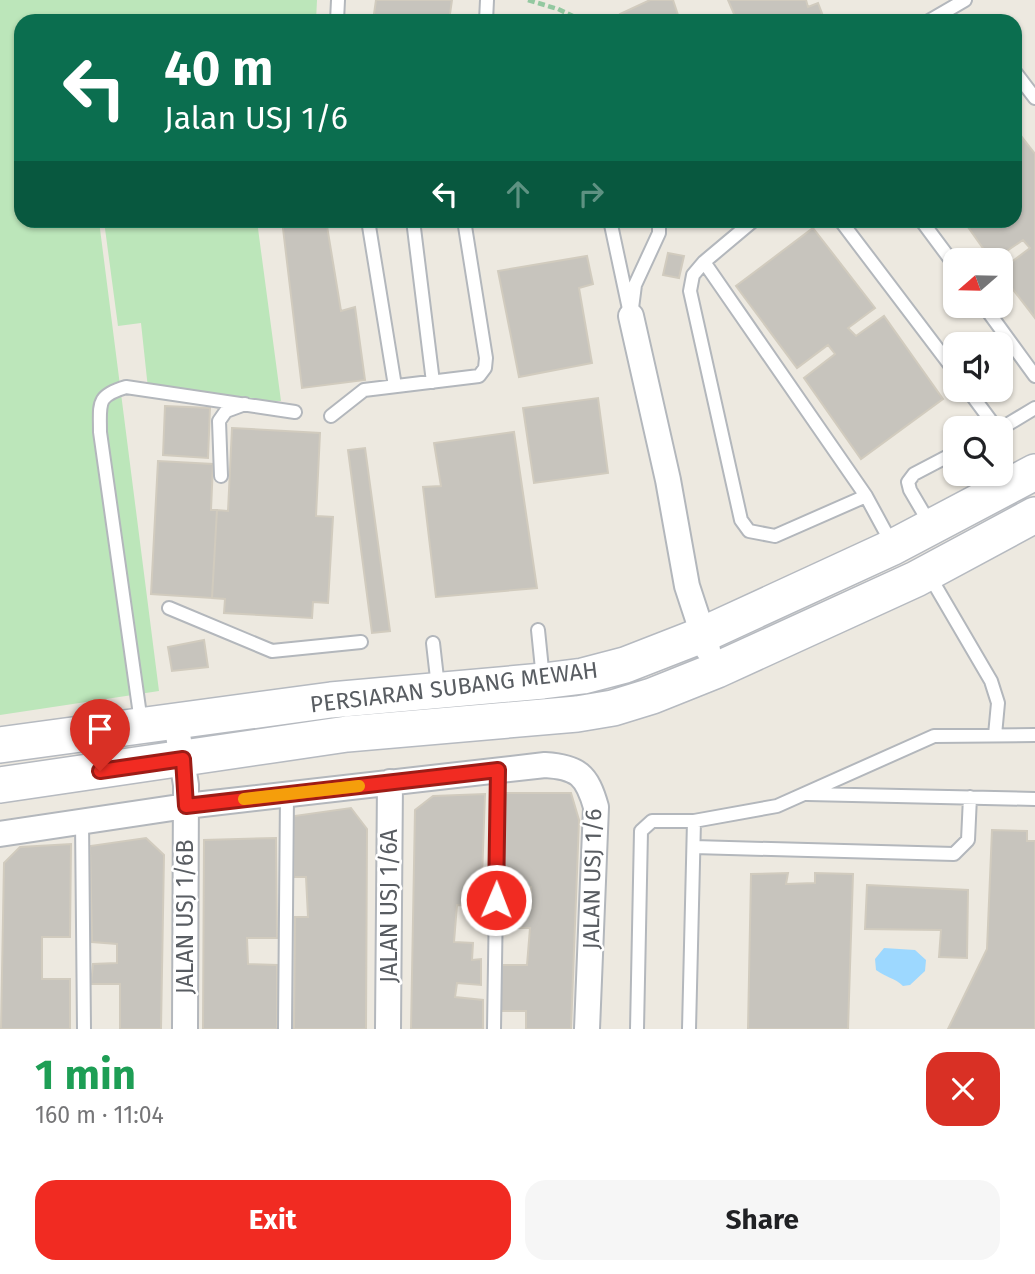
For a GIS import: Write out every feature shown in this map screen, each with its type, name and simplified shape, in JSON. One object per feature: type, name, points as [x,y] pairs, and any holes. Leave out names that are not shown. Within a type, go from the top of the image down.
[{"type":"main road","name":"PERSIARAN SUBANG MEWAH","points":[[0,745],[331,700],[583,676],[625,665],[702,635],[893,547],[1035,472]]},
{"type":"main road","name":"PERSIARAN SUBANG MEWAH","points":[[0,785],[348,734],[577,714],[613,708],[652,696],[717,670],[927,573],[1035,515]]},
{"type":"street","points":[[631,316],[687,586],[702,635],[717,670]]},
{"type":"street","name":"JALAN USJ 1/6B","points":[[176,722],[183,759],[186,806],[185,1029]]},
{"type":"street","name":"JALAN USJ 1/6","points":[[0,834],[186,806],[545,765],[567,766],[581,776],[591,789],[596,807],[587,1029]]},
{"type":"street","name":"JALAN USJ 1/6A","points":[[388,1029],[390,782]]},
{"type":"lane","points":[[941,14],[965,0]]},
{"type":"lane","points":[[1022,81],[1035,97]]},
{"type":"lane","points":[[369,228],[395,386]]},
{"type":"lane","points":[[414,228],[433,382]]},
{"type":"lane","points":[[331,416],[364,390],[479,376],[485,368],[486,358],[465,228]]},
{"type":"lane","points":[[612,228],[631,316]]},
{"type":"lane","points":[[631,316],[635,285],[659,228]]},
{"type":"lane","points":[[744,228],[692,275],[691,291],[741,520],[749,531],[775,536],[866,496]]},
{"type":"lane","points":[[846,228],[943,356]]},
{"type":"lane","points":[[927,228],[943,250]]},
{"type":"lane","points":[[704,262],[866,496],[893,547]]},
{"type":"lane","points":[[993,318],[1035,376]]},
{"type":"lane","points":[[141,727],[100,432],[100,404],[109,392],[126,387],[295,412]]},
{"type":"lane","points":[[978,402],[989,416]]},
{"type":"lane","points":[[221,476],[219,421],[226,411],[245,404]]},
{"type":"lane","points":[[1013,421],[1035,408]]},
{"type":"lane","points":[[931,527],[908,482],[914,474],[943,459]]},
{"type":"lane","points":[[927,573],[990,681],[998,703],[995,735]]},
{"type":"lane","points":[[169,608],[272,651],[361,642]]},
{"type":"lane","points":[[538,630],[543,681]]},
{"type":"lane","points":[[433,643],[438,691]]},
{"type":"lane","points":[[637,1029],[641,831],[652,821],[694,821],[777,806],[933,736],[1035,736]]},
{"type":"lane","points":[[494,1029],[498,770]]},
{"type":"lane","points":[[285,1029],[287,794]]},
{"type":"lane","points":[[803,794],[1035,799]]},
{"type":"lane","points":[[694,847],[954,854],[968,840],[970,797]]},
{"type":"lane","points":[[82,821],[84,1029]]},
{"type":"lane","points":[[689,1029],[694,821]]},
{"type":"path","points":[[528,0],[568,14]]},
{"type":"green space","points":[[0,0],[317,0],[316,14],[14,14],[14,228],[100,228],[159,691],[0,715]]},
{"type":"green space","points":[[105,228],[258,228],[281,401],[149,398],[141,323],[118,326]]},
{"type":"water","points":[[884,948],[915,950],[926,960],[925,971],[910,985],[903,986],[876,970],[875,959]]},
{"type":"building","points":[[376,0],[452,0],[450,14],[374,14]]},
{"type":"building","points":[[650,0],[673,0],[678,14],[620,14]]},
{"type":"building","points":[[728,0],[806,0],[808,7],[818,3],[822,14],[734,14]]},
{"type":"building","points":[[1022,137],[1035,154],[1035,318],[1013,290],[1013,261],[1030,248],[1023,240],[1011,248],[983,248],[969,228],[1022,228]]},
{"type":"building","points":[[283,228],[327,228],[341,311],[355,307],[365,380],[302,388]]},
{"type":"building","points":[[813,228],[875,308],[848,328],[856,336],[884,316],[943,399],[861,459],[804,378],[835,354],[828,345],[797,368],[736,286]]},
{"type":"building","points":[[668,253],[684,256],[679,278],[663,275]]},
{"type":"building","points":[[587,256],[593,284],[579,288],[592,363],[519,377],[498,271]]},
{"type":"building","points":[[598,398],[608,473],[534,483],[523,408]]},
{"type":"building","points":[[165,406],[210,408],[208,458],[163,455]]},
{"type":"building","points":[[232,428],[320,433],[316,516],[333,517],[328,603],[313,602],[312,618],[224,613],[225,599],[212,598],[217,510],[228,511]]},
{"type":"building","points":[[514,432],[537,588],[436,597],[423,487],[441,486],[434,443]]},
{"type":"building","points":[[365,448],[390,631],[372,633],[348,450]]},
{"type":"building","points":[[158,461],[213,464],[211,510],[217,510],[212,598],[151,594]]},
{"type":"building","points":[[204,640],[208,667],[172,671],[168,647]]},
{"type":"building","points":[[504,793],[571,793],[579,820],[571,1029],[526,1029],[526,1011],[501,1011],[500,965],[527,965],[530,928],[501,928],[501,908],[531,908],[531,887],[502,885]]},
{"type":"building","points":[[485,794],[481,907],[457,905],[454,942],[473,943],[472,960],[481,959],[481,985],[457,983],[455,997],[483,1000],[483,1029],[411,1029],[415,810],[433,796]]},
{"type":"building","points":[[351,808],[367,829],[366,1029],[294,1029],[295,917],[308,917],[306,877],[294,877],[294,816]]},
{"type":"building","points":[[992,830],[1027,831],[1027,841],[1035,841],[1035,1029],[948,1029],[987,949]]},
{"type":"building","points":[[146,838],[164,855],[161,1029],[120,1029],[120,984],[91,984],[93,964],[117,963],[117,944],[92,942],[90,846]]},
{"type":"building","points":[[276,838],[277,938],[247,938],[248,964],[277,965],[277,1029],[203,1029],[204,840]]},
{"type":"building","points":[[71,844],[70,937],[42,937],[42,979],[70,979],[70,1029],[1,1029],[4,863],[20,847]]},
{"type":"building","points":[[788,873],[786,884],[815,883],[815,873],[853,874],[848,1029],[748,1029],[751,874]]},
{"type":"building","points":[[867,885],[968,890],[967,958],[939,957],[941,930],[865,929]]},
{"type":"slow traffic","points":[[244,799],[359,786]]},
{"type":"route","points":[[100,771],[183,759],[186,806],[498,770],[496,900]]}]
